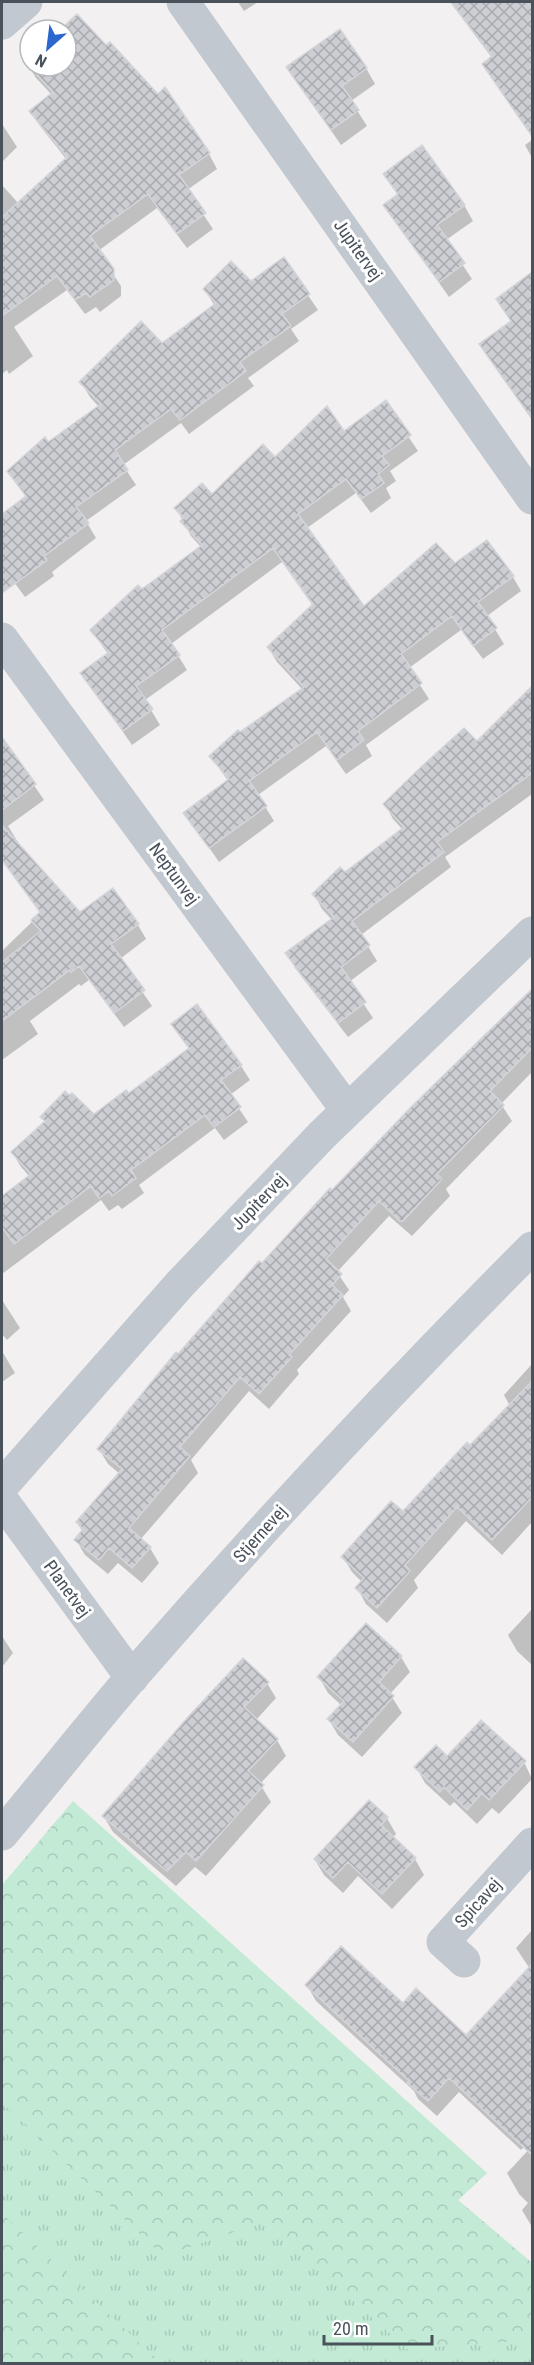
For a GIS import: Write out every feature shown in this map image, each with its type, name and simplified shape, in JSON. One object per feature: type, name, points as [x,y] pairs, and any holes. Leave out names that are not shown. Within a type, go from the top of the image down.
[{"type":"street","points":[[2,23],[26,2]]},
{"type":"street","name":"Jupitervej","points":[[183,2],[532,498]]},
{"type":"street","name":"Neptunvej","points":[[2,639],[347,1110]]},
{"type":"street","name":"Jupitervej","points":[[2,1486],[180,1284],[347,1110],[532,933]]},
{"type":"street","name":"Stjernevej","points":[[2,1834],[132,1678],[322,1464],[437,1343],[532,1248]]},
{"type":"street","name":"Planetvej","points":[[2,1500],[132,1678]]},
{"type":"street","name":"Spicavej","points":[[464,1961],[443,1942],[532,1844]]},
{"type":"green space","points":[[73,1801],[487,2173],[458,2200],[532,2263],[532,2340],[407,2349],[266,2221],[163,2256],[2,2103],[2,1885]]},
{"type":"green space","points":[[2,1885],[487,2173],[458,2200],[532,2263],[532,2363],[2,2364]]},
{"type":"green space","points":[[2,2213],[161,2363],[2,2363]]},
{"type":"building","points":[[451,2],[532,2],[532,136],[482,64],[492,56]]},
{"type":"building","points":[[77,14],[106,45],[110,42],[158,94],[165,87],[210,153],[179,175],[206,213],[177,234],[148,194],[90,236],[114,269],[114,280],[90,297],[86,293],[75,300],[57,276],[2,316],[2,217],[67,157],[29,111],[53,92],[40,78],[78,78],[78,18],[73,18]]},
{"type":"building","points":[[340,29],[367,68],[342,86],[359,110],[331,130],[286,67]]},
{"type":"building","points":[[422,145],[465,205],[437,225],[465,263],[439,282],[383,205],[398,194],[383,174]]},
{"type":"building","points":[[284,257],[310,294],[282,314],[291,326],[240,362],[246,371],[180,420],[171,409],[115,450],[128,470],[76,507],[89,523],[44,556],[47,560],[2,593],[2,514],[26,496],[7,471],[45,437],[48,442],[101,404],[79,382],[141,321],[162,343],[216,303],[203,289],[231,261],[251,281]]},
{"type":"building","points":[[532,272],[532,419],[479,344],[511,321],[496,299]]},
{"type":"building","points":[[386,400],[411,435],[382,456],[389,465],[378,474],[384,483],[361,499],[346,479],[298,514],[364,606],[436,543],[455,563],[487,540],[514,576],[478,602],[497,628],[473,646],[452,616],[401,654],[422,683],[358,731],[364,740],[337,760],[317,732],[249,781],[267,806],[209,848],[183,813],[229,779],[209,756],[238,730],[240,732],[304,687],[267,647],[313,604],[273,548],[162,630],[180,655],[136,686],[153,709],[123,731],[80,673],[109,652],[90,630],[138,585],[142,589],[202,545],[180,521],[184,518],[174,508],[202,483],[212,494],[263,444],[275,457],[327,406],[344,431]]},
{"type":"building","points":[[532,686],[532,773],[437,842],[444,852],[352,921],[370,945],[341,967],[366,1002],[338,1023],[285,953],[334,917],[312,894],[340,867],[345,872],[404,827],[383,804],[420,768],[464,728],[477,741]]},
{"type":"building","points":[[2,737],[36,784],[2,810]]},
{"type":"building","points":[[2,825],[80,912],[113,888],[139,924],[111,944],[145,990],[114,1013],[79,966],[71,972],[70,970],[2,1021],[2,962],[41,931],[31,920],[40,912],[2,860]]},
{"type":"building","points":[[532,989],[532,1048],[490,1091],[504,1105],[437,1174],[442,1179],[403,1221],[400,1221],[379,1201],[326,1259],[342,1274],[332,1285],[343,1295],[289,1355],[292,1357],[259,1394],[240,1377],[180,1447],[190,1456],[129,1528],[151,1547],[132,1568],[109,1548],[99,1560],[74,1540],[83,1529],[76,1522],[122,1469],[97,1449],[176,1352],[178,1354],[259,1261],[262,1263],[330,1188],[332,1190],[410,1108]]},
{"type":"building","points":[[197,1004],[242,1065],[221,1080],[241,1107],[214,1127],[205,1115],[131,1170],[136,1178],[112,1196],[109,1191],[99,1198],[91,1186],[14,1244],[2,1227],[2,1196],[31,1174],[11,1152],[45,1121],[40,1117],[65,1091],[69,1095],[72,1093],[94,1114],[126,1090],[129,1093],[189,1048],[171,1024]]},
{"type":"building","points":[[532,1381],[532,1497],[492,1540],[457,1507],[405,1565],[410,1571],[377,1608],[355,1588],[364,1578],[341,1557],[391,1501],[403,1511],[467,1442],[470,1445]]},
{"type":"building","points":[[366,1623],[402,1656],[379,1682],[394,1696],[353,1742],[327,1719],[344,1701],[317,1677]]},
{"type":"building","points":[[243,1658],[269,1682],[244,1707],[278,1739],[248,1771],[264,1785],[196,1861],[186,1852],[167,1871],[102,1816]]},
{"type":"building","points":[[481,1720],[526,1761],[489,1800],[482,1793],[467,1810],[444,1787],[440,1792],[414,1767],[436,1745],[447,1756]]},
{"type":"building","points":[[369,1800],[388,1817],[381,1825],[416,1858],[382,1894],[348,1862],[333,1878],[314,1859]]},
{"type":"building","points":[[341,1946],[403,2003],[416,1988],[466,2035],[532,1964],[532,2155],[449,2078],[428,2101],[305,1985]]}]
